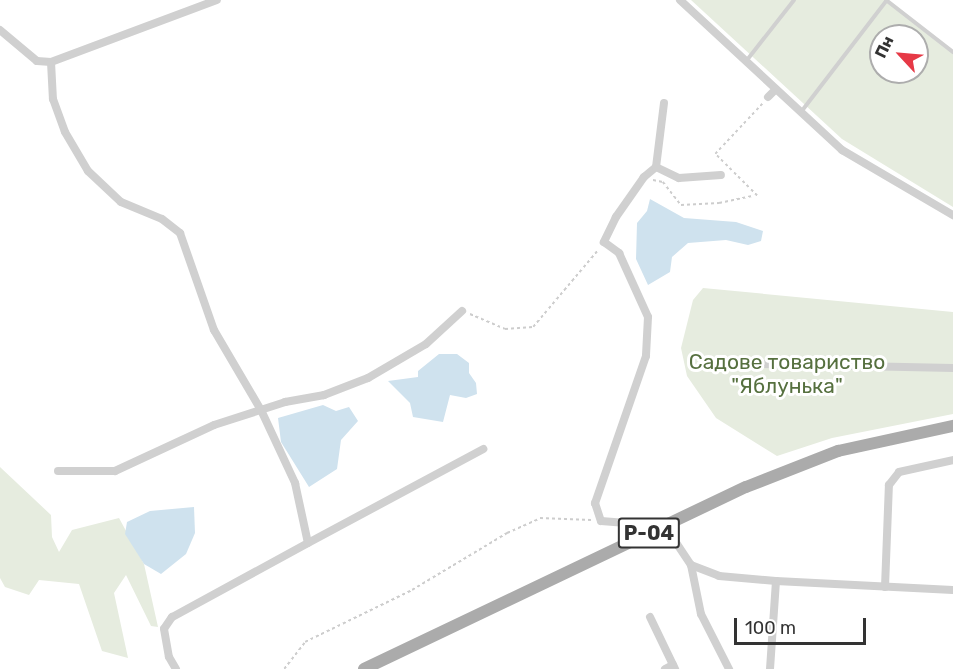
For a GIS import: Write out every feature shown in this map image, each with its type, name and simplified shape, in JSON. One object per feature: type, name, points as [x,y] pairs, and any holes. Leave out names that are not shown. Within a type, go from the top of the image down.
[{"type":"main road","name":"Р-04","points":[[364,669],[746,487],[838,451],[953,426]]},
{"type":"street","points":[[0,30],[38,61],[51,62],[217,0]]},
{"type":"street","points":[[680,0],[842,150],[953,215]]},
{"type":"street","points":[[51,62],[53,99],[65,132],[88,171],[121,202],[162,219],[180,233],[214,330],[261,410],[295,483],[308,543]]},
{"type":"street","points":[[768,97],[776,89]]},
{"type":"street","points":[[664,103],[656,167],[644,177],[616,217],[604,242],[619,253],[648,317],[646,356],[595,503],[601,521],[665,526],[691,565],[701,614],[729,669]]},
{"type":"street","points":[[656,167],[679,178],[721,175]]},
{"type":"street","points":[[58,471],[115,471],[214,424],[324,395],[368,378],[426,344],[462,311]]},
{"type":"street","points":[[715,363],[953,368]]},
{"type":"street","points":[[176,669],[169,657],[164,629],[172,617],[483,449]]},
{"type":"street","points":[[885,586],[889,484],[899,472],[953,460]]},
{"type":"street","points":[[691,565],[718,576],[953,590]]},
{"type":"street","points":[[770,669],[776,581]]},
{"type":"street","points":[[650,617],[671,668]]},
{"type":"lane","points":[[747,61],[794,0]]},
{"type":"lane","points":[[801,112],[886,0],[953,52]]},
{"type":"path","points":[[644,177],[663,182],[681,205],[755,196],[740,176],[725,167],[715,154],[768,97]]},
{"type":"path","points":[[462,311],[505,329],[533,327],[604,242]]},
{"type":"path","points":[[284,669],[305,642],[412,590],[469,553],[540,518],[601,521]]},
{"type":"green space","points":[[691,0],[886,0],[916,24],[869,24],[869,84],[929,84],[929,34],[953,53],[953,207],[842,139]]},
{"type":"green space","name":"Садове товариство \"Яблунька\"","points":[[703,288],[953,312],[953,414],[832,438],[777,456],[716,418],[687,376],[681,348],[693,300]]},
{"type":"green space","points":[[0,467],[51,515],[52,537],[59,552],[72,530],[119,518],[144,564],[158,627],[151,626],[126,575],[114,593],[128,658],[102,651],[79,584],[39,580],[29,595],[5,587],[0,578]]},
{"type":"water","points":[[650,199],[684,218],[736,222],[763,231],[761,241],[748,245],[726,240],[688,243],[672,257],[670,272],[648,285],[636,259],[637,223],[647,211]]},
{"type":"water","points":[[439,354],[457,354],[469,363],[469,373],[476,383],[477,394],[466,398],[450,395],[443,422],[413,417],[410,403],[388,381],[418,377],[418,371]]},
{"type":"water","points":[[323,405],[336,411],[349,407],[358,421],[341,440],[337,469],[309,487],[281,442],[278,418]]},
{"type":"water","points":[[194,507],[195,533],[186,554],[161,574],[144,564],[125,534],[127,522],[150,511]]}]
